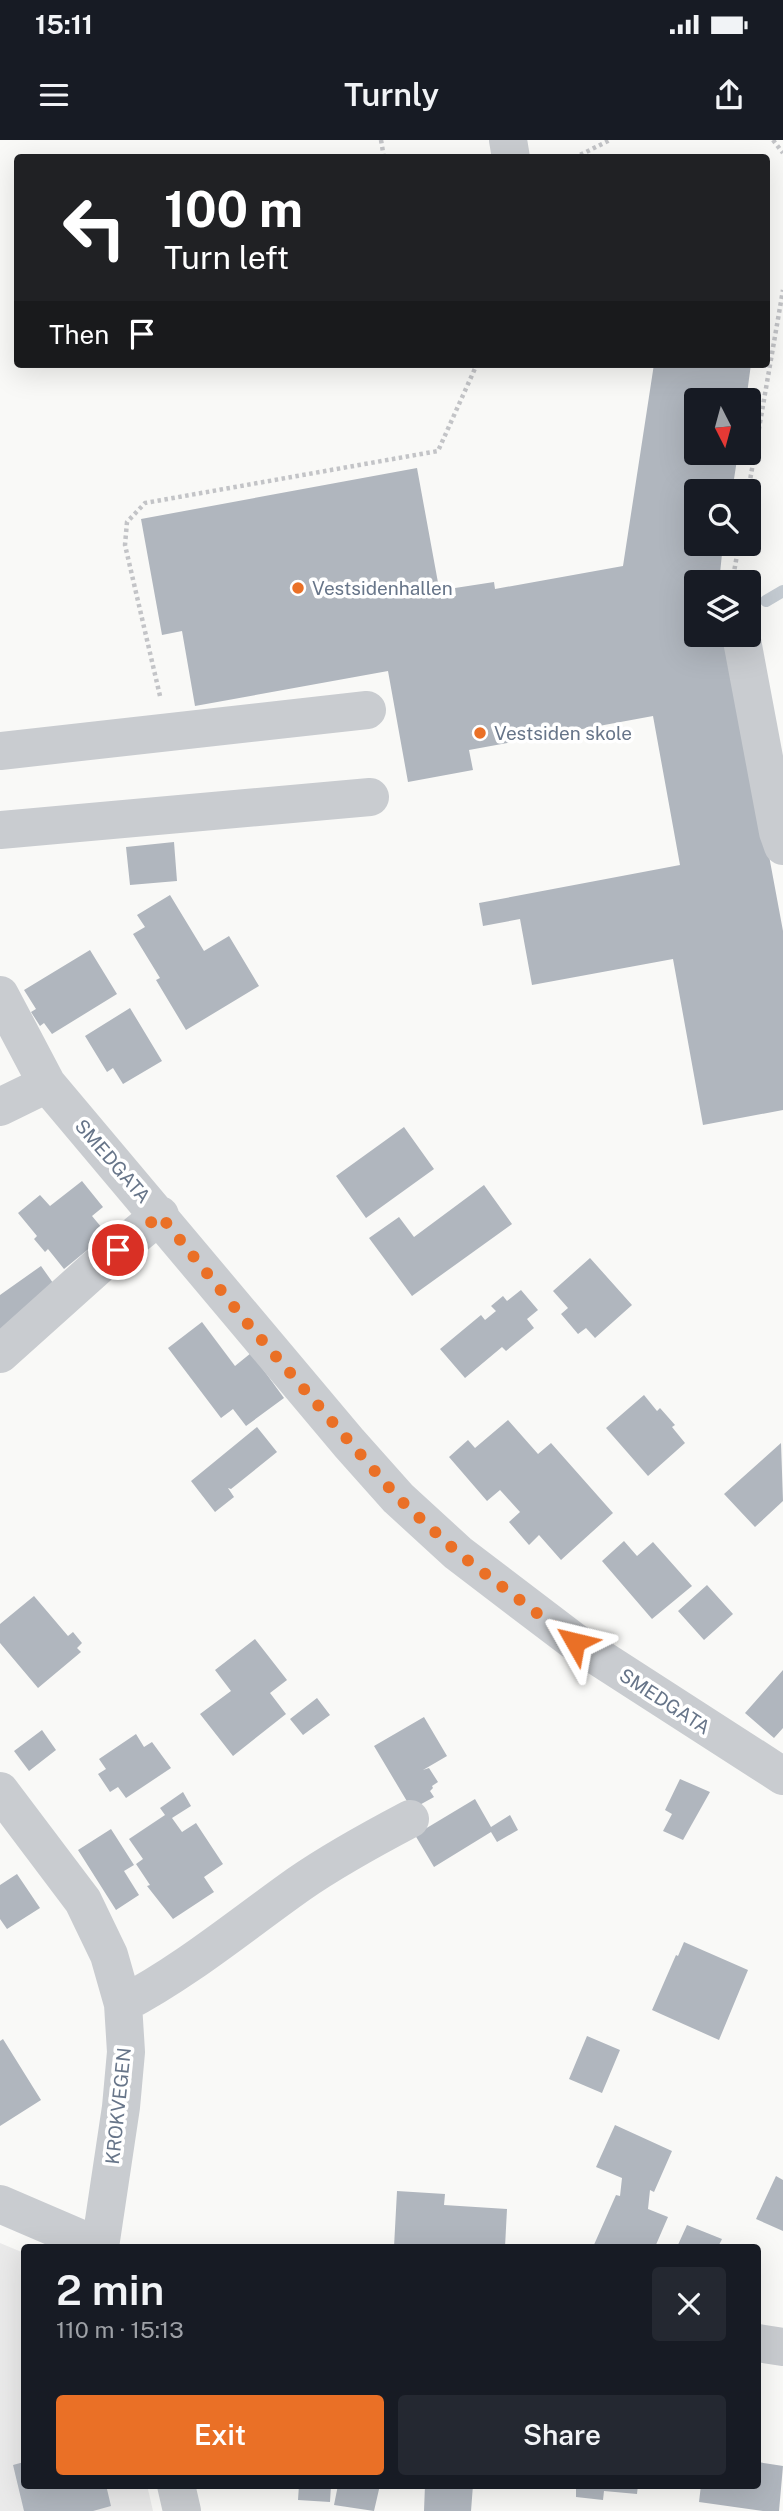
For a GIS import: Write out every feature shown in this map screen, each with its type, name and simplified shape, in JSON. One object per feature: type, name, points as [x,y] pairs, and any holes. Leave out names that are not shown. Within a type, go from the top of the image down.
[{"type":"street","points":[[743,647],[778,832],[783,846]]},
{"type":"street","points":[[0,751],[367,710]]},
{"type":"street","points":[[0,830],[370,797]]},
{"type":"street","name":"SMEDGATA","points":[[0,995],[47,1084],[398,1498],[458,1553],[575,1642],[783,1776]]},
{"type":"street","points":[[0,1107],[47,1084]]},
{"type":"street","points":[[0,1353],[160,1215]]},
{"type":"street","name":"KROKVEGEN","points":[[0,1791],[83,1901],[109,1955],[123,2004],[126,2052],[121,2107],[100,2244]]},
{"type":"street","points":[[123,2004],[155,1987],[301,1882],[352,1850],[410,1819]]},
{"type":"street","points":[[0,2204],[93,2244]]},
{"type":"street","points":[[761,2343],[783,2347]]},
{"type":"street","points":[[177,2489],[182,2511]]},
{"type":"path","points":[[583,154],[610,140]]},
{"type":"path","points":[[773,140],[783,153]]},
{"type":"path","points":[[770,365],[783,290]]},
{"type":"path","points":[[167,731],[125,545],[127,522],[145,503],[438,451],[475,368]]},
{"type":"path","points":[[750,479],[769,368]]},
{"type":"shaded area","points":[[0,2243],[21,2252],[21,2489],[148,2489],[153,2511],[0,2511]]},
{"type":"building","name":"Vestsiden skole","points":[[653,368],[750,368],[748,388],[684,388],[684,466],[736,466],[734,479],[684,479],[684,556],[722,556],[720,570],[684,570],[684,647],[730,647],[783,931],[783,1110],[703,1125],[673,959],[532,985],[520,919],[483,926],[479,903],[680,865],[653,716],[469,750],[473,770],[408,782],[388,671],[195,706],[182,631],[162,635],[141,519],[417,468],[441,599],[456,596],[455,588],[494,582],[495,589],[623,566]]},
{"type":"building","points":[[174,842],[177,881],[130,885],[126,847]]},
{"type":"building","points":[[170,895],[204,951],[229,936],[259,986],[186,1030],[156,980],[160,978],[133,934],[145,927],[137,915]]},
{"type":"building","points":[[90,950],[117,994],[52,1034],[44,1023],[40,1026],[31,1012],[36,1009],[24,990]]},
{"type":"building","points":[[130,1008],[162,1061],[123,1084],[113,1068],[107,1072],[85,1036]]},
{"type":"building","points":[[404,1127],[434,1169],[366,1218],[336,1176]]},
{"type":"building","points":[[82,1181],[103,1207],[92,1216],[107,1234],[64,1269],[48,1249],[45,1252],[34,1239],[37,1236],[18,1213],[40,1195],[50,1206]]},
{"type":"building","points":[[484,1185],[512,1224],[412,1296],[369,1238],[399,1217],[414,1237]]},
{"type":"building","points":[[590,1258],[632,1305],[595,1338],[586,1328],[578,1334],[561,1314],[568,1308],[553,1291]]},
{"type":"building","points":[[41,1266],[58,1290],[0,1332],[0,1295]]},
{"type":"building","points":[[521,1290],[538,1310],[527,1319],[534,1328],[506,1351],[502,1347],[465,1378],[440,1349],[481,1315],[485,1320],[496,1311],[491,1306],[503,1296],[507,1301]]},
{"type":"building","points":[[202,1322],[235,1366],[251,1353],[284,1398],[246,1426],[233,1409],[221,1418],[168,1348]]},
{"type":"building","points":[[644,1395],[657,1411],[660,1408],[675,1425],[672,1427],[685,1443],[648,1476],[606,1428]]},
{"type":"building","points":[[508,1420],[538,1454],[551,1443],[613,1513],[561,1560],[539,1535],[529,1545],[509,1522],[520,1512],[500,1490],[487,1501],[449,1457],[468,1440],[475,1448]]},
{"type":"building","points":[[257,1427],[277,1452],[231,1489],[228,1488],[234,1497],[215,1512],[191,1481]]},
{"type":"building","points":[[781,1443],[783,1501],[755,1527],[724,1494]]},
{"type":"building","points":[[624,1541],[637,1556],[653,1542],[692,1586],[652,1619],[602,1561]]},
{"type":"building","points":[[707,1585],[733,1614],[704,1640],[678,1611]]},
{"type":"building","points":[[34,1596],[68,1636],[73,1632],[82,1643],[77,1648],[81,1652],[38,1688],[0,1643],[0,1624]]},
{"type":"building","points":[[255,1639],[287,1680],[270,1693],[286,1714],[233,1756],[200,1714],[231,1691],[215,1670]]},
{"type":"building","points":[[783,1670],[783,1728],[774,1738],[745,1713]]},
{"type":"building","points":[[317,1698],[330,1715],[303,1735],[290,1719]]},
{"type":"building","points":[[424,1717],[447,1756],[423,1770],[429,1768],[438,1782],[430,1791],[434,1797],[414,1808],[408,1803],[374,1746]]},
{"type":"building","points":[[42,1730],[56,1750],[29,1771],[14,1751]]},
{"type":"building","points":[[136,1734],[144,1747],[152,1742],[171,1768],[126,1798],[118,1787],[110,1792],[98,1774],[106,1769],[99,1759]]},
{"type":"building","points":[[680,1779],[710,1792],[683,1840],[663,1831],[672,1814],[665,1810]]},
{"type":"building","points":[[183,1792],[191,1806],[172,1818],[182,1832],[196,1823],[223,1864],[204,1877],[214,1892],[173,1919],[147,1886],[150,1885],[136,1864],[143,1859],[129,1839],[165,1815],[160,1808]]},
{"type":"building","points":[[475,1799],[491,1827],[510,1815],[518,1830],[497,1842],[491,1832],[434,1867],[415,1835]]},
{"type":"building","points":[[111,1829],[134,1865],[124,1871],[139,1895],[116,1910],[78,1850]]},
{"type":"building","points":[[17,1874],[40,1908],[7,1929],[0,1919],[0,1885]]},
{"type":"building","points":[[684,1942],[748,1970],[719,2040],[652,2010]]},
{"type":"building","points":[[587,2036],[620,2050],[602,2093],[569,2079]]},
{"type":"building","points":[[3,2039],[41,2100],[0,2126],[0,2041]]},
{"type":"building","points":[[615,2125],[672,2151],[654,2192],[650,2190],[648,2209],[668,2217],[656,2244],[594,2244],[616,2195],[620,2196],[622,2178],[596,2167]]},
{"type":"building","points":[[776,2176],[783,2180],[783,2231],[756,2219]]},
{"type":"building","points":[[397,2191],[445,2194],[444,2205],[507,2209],[505,2244],[394,2244]]},
{"type":"building","points":[[687,2225],[722,2239],[720,2244],[678,2244]]},
{"type":"building","points":[[761,2462],[783,2466],[779,2511],[699,2502],[701,2489],[761,2489]]},
{"type":"building","points":[[21,2463],[21,2489],[107,2489],[111,2506],[93,2511],[24,2511],[13,2465]]},
{"type":"building","points":[[299,2489],[331,2489],[330,2502],[298,2500]]},
{"type":"building","points":[[337,2489],[379,2489],[374,2511],[334,2505]]},
{"type":"building","points":[[425,2489],[473,2489],[471,2511],[424,2511]]},
{"type":"building","points":[[576,2489],[638,2489],[637,2494],[604,2491],[603,2500],[576,2497]]},
{"type":"waterway","points":[[766,601],[783,591]]},
{"type":"place","name":"Vestsidenhallen","points":[[298,588]]},
{"type":"place","name":"Vestsiden skole","points":[[480,733]]},
{"type":"route","points":[[118,1250],[160,1215],[248,1324],[398,1498],[458,1553],[575,1642]]}]
